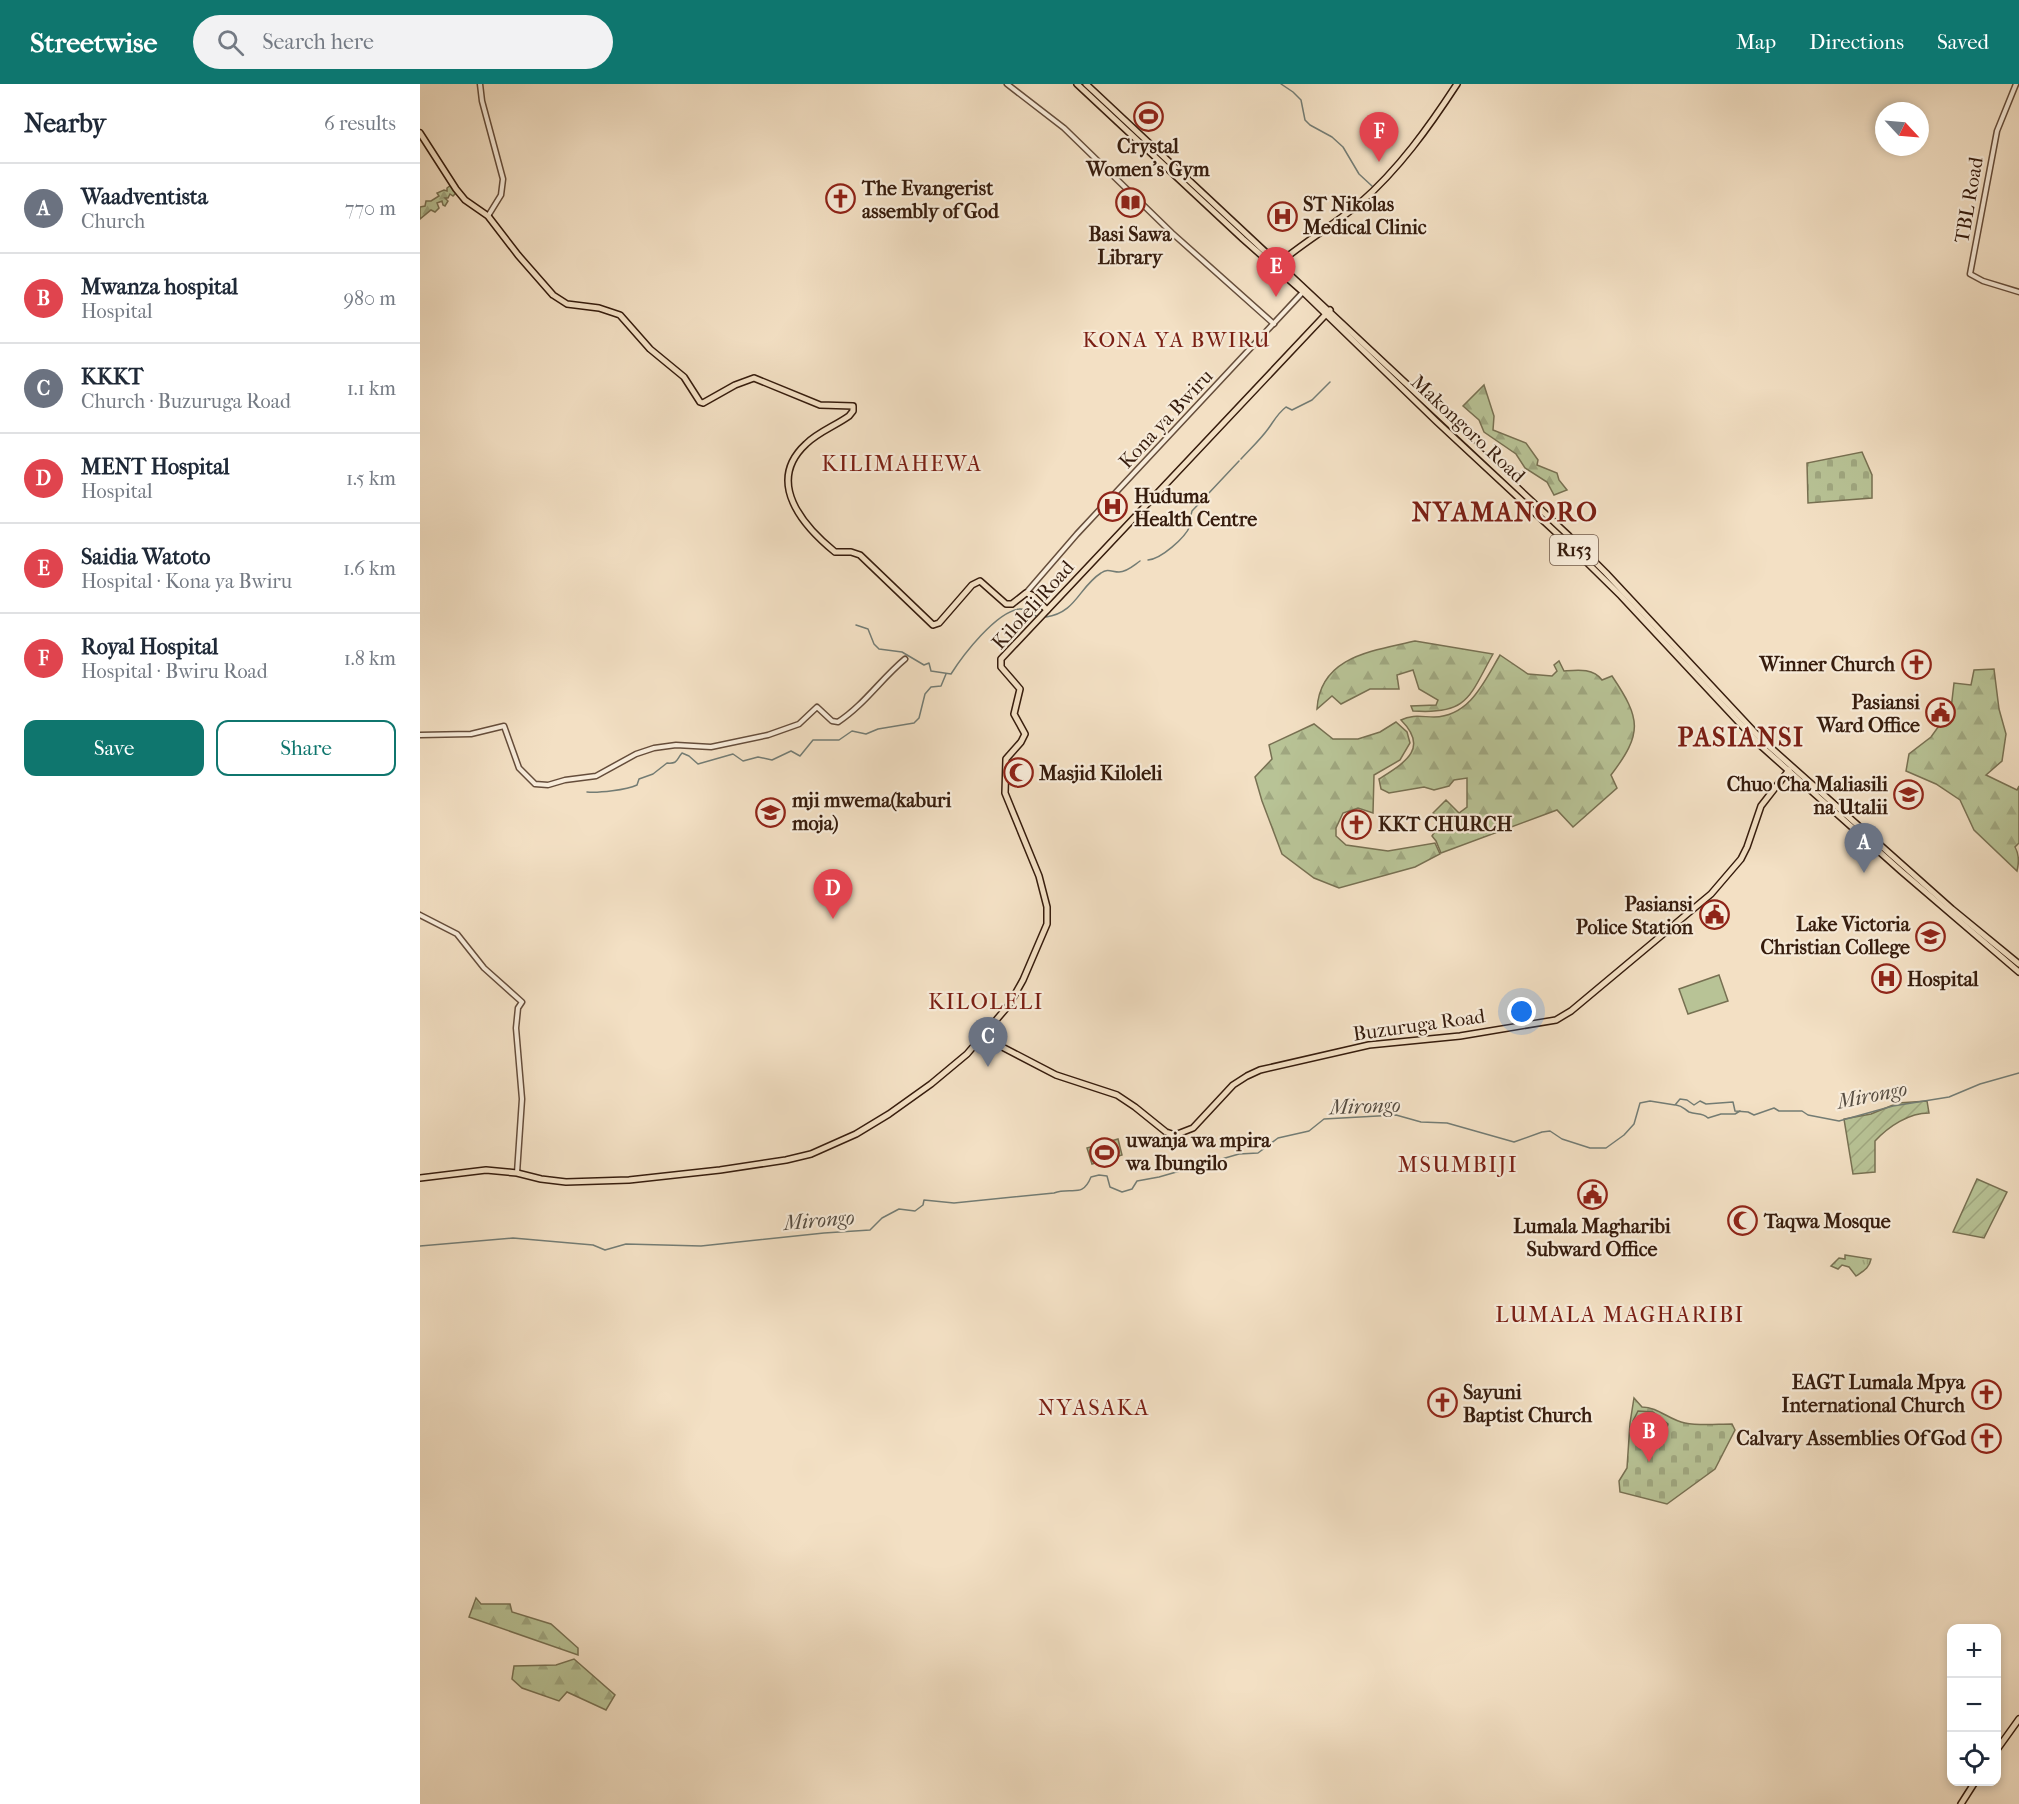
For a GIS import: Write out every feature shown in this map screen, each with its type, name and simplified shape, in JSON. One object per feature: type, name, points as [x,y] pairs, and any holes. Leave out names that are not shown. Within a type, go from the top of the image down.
[{"type":"main road","name":"Makongoro Road","points":[[1077,84],[1243,239],[1277,265],[1328,312]]},
{"type":"main road","name":"Makongoro Road","points":[[1086,84],[1273,258],[1277,265],[1287,270],[1436,421],[1621,596],[1761,746],[1791,768],[1952,909],[2019,964]]},
{"type":"main road","points":[[1277,265],[1370,194],[1409,151],[1457,84]]},
{"type":"main road","points":[[420,133],[465,200],[488,216],[553,295],[567,304],[599,308],[620,315],[650,349],[684,377],[700,402],[703,403],[735,385],[754,378],[816,404],[853,406],[853,411],[849,416],[812,439],[797,455],[788,479],[792,502],[809,529],[830,548],[837,553],[851,552],[860,555],[933,625],[939,623],[976,582],[984,583],[1008,604],[1012,604],[1026,593],[1047,610]]},
{"type":"main road","points":[[1273,258],[1288,256]]},
{"type":"main road","points":[[1287,270],[1288,256]]},
{"type":"main road","name":"Kiloleli Road","points":[[983,1037],[1013,1000],[1047,924],[1047,907],[1039,876],[1005,793],[1006,759],[1025,734],[1014,714],[1020,689],[1004,672],[1000,663],[1005,654],[1328,312]]},
{"type":"main road","name":"Makongoro Road","points":[[1791,768],[1901,872],[2019,972]]},
{"type":"main road","name":"Buzuruga Road","points":[[983,1037],[1056,1075],[1117,1095],[1166,1132],[1175,1135],[1193,1128],[1233,1085],[1260,1070],[1369,1045],[1460,1036],[1556,1020],[1571,1011],[1711,894],[1741,859],[1761,806],[1791,768]]},
{"type":"main road","points":[[420,1178],[486,1170],[566,1182],[628,1180],[720,1170],[811,1154],[856,1134],[889,1114],[950,1069],[983,1037]]},
{"type":"main road","points":[[2001,1744],[2019,1719]]},
{"type":"main road","points":[[1961,1804],[1972,1786]]},
{"type":"street","points":[[480,84],[482,101],[502,179],[501,195],[488,216]]},
{"type":"street","points":[[1007,84],[1064,128],[1172,233],[1274,324]]},
{"type":"street","name":"TBL Road","points":[[2016,84],[1997,130],[1970,274],[1983,281],[2019,292]]},
{"type":"street","name":"Kona ya Bwiru","points":[[1026,593],[1077,534],[1304,291]]},
{"type":"street","points":[[420,735],[471,734],[504,726],[519,768],[535,784],[548,785],[596,776],[636,754],[654,748],[676,745],[711,747],[768,735],[799,724],[817,707],[832,721],[838,722],[862,703],[905,659]]},
{"type":"street","points":[[420,915],[457,934],[484,968],[522,1002],[518,1008],[516,1028],[522,1099],[517,1173]]},
{"type":"green space","points":[[451,185],[456,193],[445,198],[448,201],[445,206],[442,201],[437,203],[439,208],[435,212],[431,210],[420,219],[420,207],[425,206],[426,201],[439,196],[437,193],[447,191]]},
{"type":"green space","points":[[1484,385],[1494,416],[1493,430],[1526,443],[1538,460],[1537,465],[1557,473],[1559,480],[1567,490],[1554,495],[1547,482],[1525,468],[1516,454],[1484,432],[1479,420],[1463,406]]},
{"type":"green space","points":[[1862,452],[1872,475],[1872,498],[1808,503],[1807,463]]},
{"type":"green space","points":[[1415,641],[1493,654],[1472,692],[1456,706],[1445,710],[1413,711],[1411,706],[1436,705],[1438,700],[1419,689],[1413,670],[1397,675],[1399,689],[1370,689],[1341,704],[1332,696],[1317,709],[1320,691],[1328,677],[1338,667],[1366,653]]},
{"type":"green space","points":[[1500,655],[1528,674],[1552,676],[1557,671],[1554,665],[1559,661],[1564,671],[1590,672],[1602,680],[1612,676],[1633,715],[1633,737],[1629,748],[1611,775],[1617,788],[1573,827],[1557,810],[1441,853],[1432,836],[1441,822],[1433,813],[1446,800],[1459,813],[1467,807],[1467,778],[1454,780],[1449,786],[1434,790],[1424,787],[1389,793],[1381,789],[1379,779],[1405,761],[1413,747],[1413,739],[1409,730],[1401,720],[1413,716],[1447,715],[1457,711],[1482,686]]},
{"type":"green space","points":[[1994,669],[1999,709],[2006,734],[2002,761],[1986,775],[2017,790],[2019,786],[2019,843],[2015,847],[2018,859],[2017,871],[1974,830],[1960,800],[1936,784],[1906,771],[1909,754],[1931,737],[1951,709],[1954,683],[1971,685],[1974,670]]},
{"type":"green space","points":[[1396,722],[1407,732],[1410,743],[1400,760],[1374,775],[1373,813],[1358,808],[1343,813],[1336,828],[1336,836],[1346,845],[1388,851],[1435,843],[1440,854],[1415,867],[1339,888],[1314,878],[1282,854],[1262,801],[1255,777],[1272,759],[1269,745],[1314,724],[1333,739],[1358,739],[1380,732]]},
{"type":"green space","points":[[1719,975],[1728,1001],[1688,1014],[1679,989]]},
{"type":"green space","points":[[1927,1101],[1929,1113],[1914,1115],[1900,1121],[1875,1141],[1875,1172],[1853,1174],[1844,1119],[1871,1114],[1898,1103]]},
{"type":"green space","name":"uwanja wa mpira wa Ibungilo","points":[[1118,1139],[1122,1155],[1092,1164],[1087,1148]]},
{"type":"green space","points":[[1977,1179],[2007,1192],[1984,1238],[1953,1232]]},
{"type":"green space","points":[[1845,1255],[1871,1259],[1867,1267],[1856,1276],[1849,1267],[1842,1265],[1838,1269],[1831,1266],[1839,1258],[1845,1259]]},
{"type":"green space","points":[[1634,1398],[1642,1407],[1653,1409],[1685,1423],[1732,1424],[1735,1430],[1715,1469],[1667,1504],[1620,1492],[1619,1481],[1627,1468]]},
{"type":"green space","points":[[1638,1411],[1653,1412],[1668,1424],[1665,1435],[1633,1428],[1633,1421]]},
{"type":"green space","points":[[476,1598],[481,1604],[510,1604],[512,1612],[551,1624],[578,1648],[578,1655],[469,1617]]},
{"type":"green space","points":[[574,1659],[615,1695],[606,1710],[567,1692],[559,1701],[522,1688],[512,1679],[514,1666],[556,1665]]},
{"type":"waterway","points":[[1281,84],[1301,100],[1305,120],[1343,147],[1359,174],[1372,186]]},
{"type":"waterway","points":[[1241,459],[1286,407],[1292,410],[1312,400],[1330,382]]},
{"type":"waterway","points":[[1148,560],[1166,552],[1183,536],[1190,526],[1192,511],[1239,461]]},
{"type":"waterway","points":[[1046,617],[1056,615],[1071,605],[1087,585],[1101,573],[1108,570],[1125,571],[1140,561]]},
{"type":"waterway","points":[[856,625],[868,629],[874,644],[879,649],[902,652],[924,665],[929,663],[931,671],[951,674],[963,656],[1000,618],[1019,609],[1036,616]]},
{"type":"waterway","points":[[587,792],[612,791],[637,785],[639,779],[653,774],[667,763],[675,762],[682,753],[698,764],[733,754],[743,761],[758,757],[772,760],[791,751],[800,756],[813,740],[839,740],[852,731],[866,734],[878,729],[914,723],[919,718],[925,694],[931,687],[941,686],[946,674]]},
{"type":"waterway","name":"Mirongo","points":[[420,1246],[513,1238],[593,1245],[605,1250],[626,1244],[701,1246],[870,1230],[882,1218],[899,1209],[915,1211],[923,1205],[924,1200],[954,1203],[1076,1191],[1084,1188],[1091,1177],[1099,1175],[1107,1176],[1110,1187],[1122,1192],[1132,1189],[1137,1181],[1239,1154],[1258,1153],[1278,1138],[1309,1131],[1324,1119],[1396,1115],[1421,1122],[1447,1123],[1514,1142],[1550,1131],[1562,1139],[1590,1148],[1606,1148],[1624,1135],[1634,1124],[1640,1103],[1650,1101],[1675,1105],[1680,1099],[1687,1100],[1694,1105],[1700,1101],[1706,1104],[1733,1102],[1735,1111],[1754,1115],[1774,1108],[1779,1111],[1802,1111],[1808,1115],[1839,1121],[1893,1106],[1949,1097],[1980,1084],[2019,1073]]},
{"type":"waterway","points":[[1676,1105],[1708,1118],[1721,1114],[1735,1114],[1740,1111]]},
{"type":"place","name":"Crystal Women's Gym","points":[[1148,116]]},
{"type":"place","name":"Royal Hospital","points":[[1379,162]]},
{"type":"place","name":"The Evangerist assembly of God","points":[[841,199]]},
{"type":"place","name":"Basi Sawa Library","points":[[1130,203]]},
{"type":"place","name":"ST Nikolas Medical Clinic","points":[[1282,216]]},
{"type":"place","name":"Saidia Watoto","points":[[1276,297]]},
{"type":"place","name":"Huduma Health Centre","points":[[1113,507]]},
{"type":"place","name":"Winner Church","points":[[1916,664]]},
{"type":"place","name":"Pasiansi Ward Office","points":[[1941,713]]},
{"type":"place","name":"Masjid Kiloleli","points":[[1018,773]]},
{"type":"place","name":"Chuo Cha Maliasili na Utalii","points":[[1909,795]]},
{"type":"place","name":"mji mwema(kaburi moja)","points":[[771,812]]},
{"type":"place","name":"KKT CHURCH","points":[[1357,824]]},
{"type":"place","name":"Waadventista","points":[[1864,873]]},
{"type":"place","name":"Pasiansi Police Station","points":[[1714,915]]},
{"type":"place","name":"MENT Hospital","points":[[833,919]]},
{"type":"place","name":"Lake Victoria Christian College","points":[[1931,936]]},
{"type":"place","name":"Hospital","points":[[1886,979]]},
{"type":"place","name":"KKKT","points":[[988,1067]]},
{"type":"place","name":"uwanja wa mpira wa Ibungilo","points":[[1105,1152]]},
{"type":"place","name":"Lumala Magharibi Subward Office","points":[[1592,1195]]},
{"type":"place","name":"Taqwa Mosque","points":[[1743,1221]]},
{"type":"place","name":"EAGT Lumala Mpya International Church","points":[[1986,1394]]},
{"type":"place","name":"Sayuni Baptist Church","points":[[1442,1403]]},
{"type":"place","name":"Calvary Assemblies Of God","points":[[1987,1438]]},
{"type":"place","name":"Mwanza hospital","points":[[1649,1462]]},
{"type":"district","name":"KONA YA BWIRU","points":[[1177,340]]},
{"type":"district","name":"KILIMAHEWA","points":[[902,464]]},
{"type":"district","name":"NYAMANORO","points":[[1505,512]]},
{"type":"district","name":"PASIANSI","points":[[1741,737]]},
{"type":"district","name":"KILOLELI","points":[[986,1002]]},
{"type":"district","name":"MSUMBIJI","points":[[1458,1165]]},
{"type":"district","name":"LUMALA MAGHARIBI","points":[[1620,1315]]},
{"type":"district","name":"NYASAKA","points":[[1094,1408]]}]
